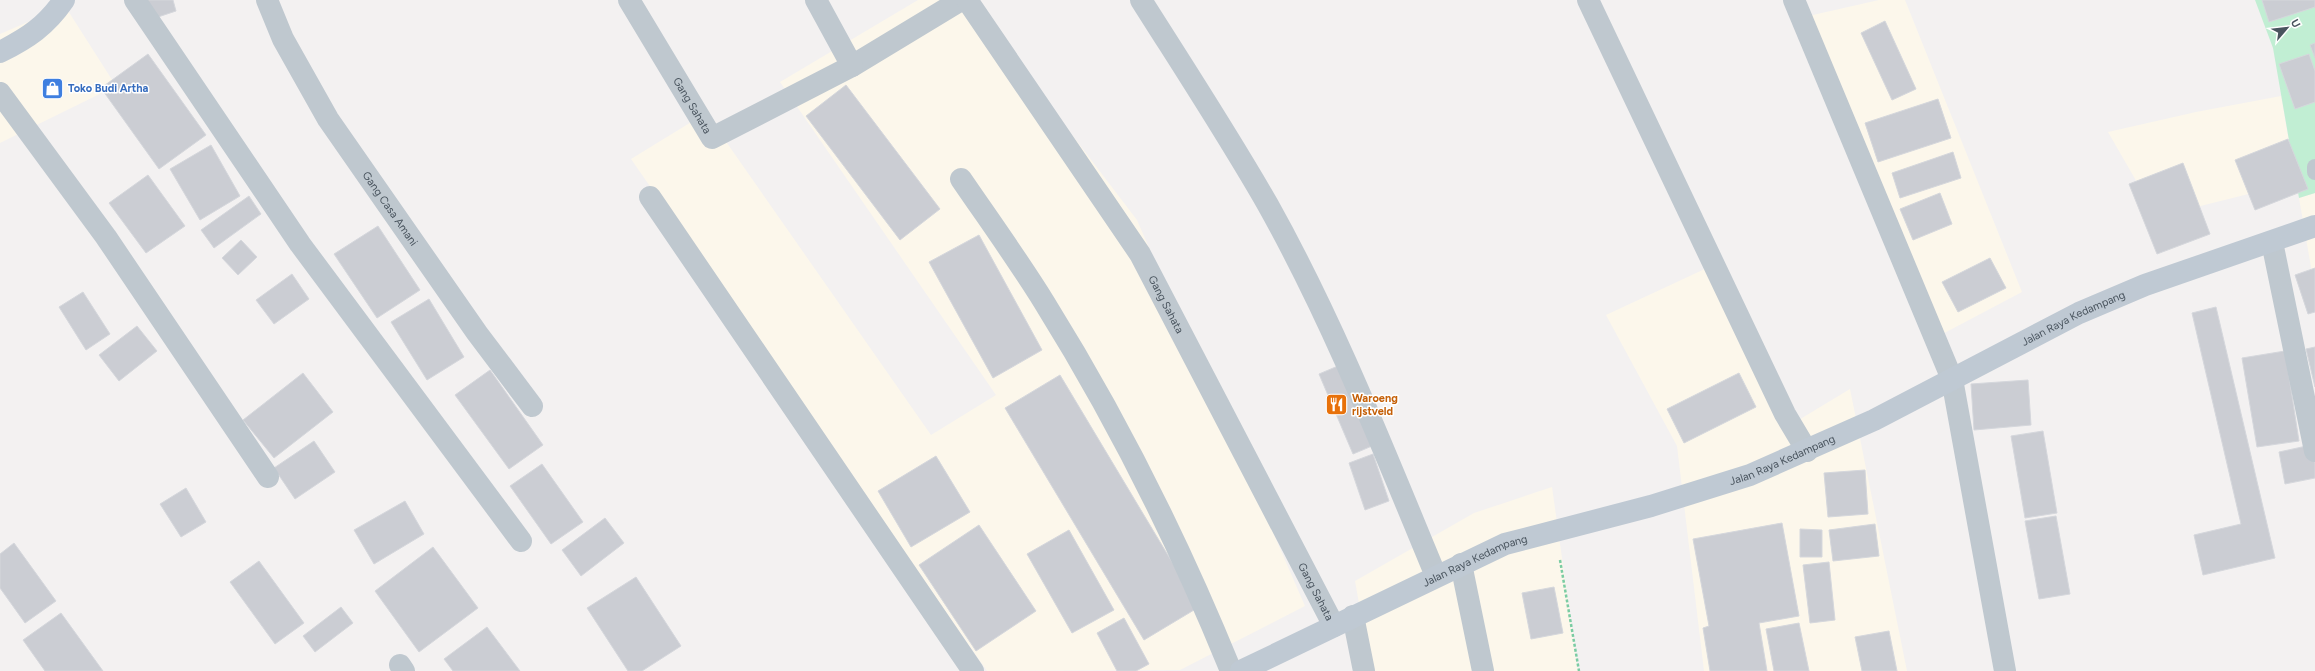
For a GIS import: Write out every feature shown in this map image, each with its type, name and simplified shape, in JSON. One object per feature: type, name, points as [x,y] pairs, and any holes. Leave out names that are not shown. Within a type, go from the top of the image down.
[{"type":"street","points":[[0,52],[20,42],[45,26],[64,0]]},
{"type":"street","points":[[135,0],[300,244],[521,541]]},
{"type":"street","name":"Gang Casa Amani","points":[[267,0],[283,39],[328,119],[477,333],[532,406]]},
{"type":"street","name":"Gang Sahata","points":[[629,0],[712,138],[852,66],[960,0]]},
{"type":"street","points":[[816,0],[852,66]]},
{"type":"street","name":"Gang Sahata","points":[[967,0],[1140,254],[1343,621],[1364,671]]},
{"type":"street","points":[[1141,0],[1214,115],[1268,206],[1326,319],[1364,403],[1436,576]]},
{"type":"street","points":[[1588,0],[1785,414],[1807,451]]},
{"type":"street","points":[[1794,0],[1952,379],[2005,671]]},
{"type":"street","points":[[0,93],[106,237],[268,477]]},
{"type":"street","points":[[961,179],[1044,301],[1093,384],[1171,532],[1231,671]]},
{"type":"street","points":[[650,197],[973,671]]},
{"type":"street","name":"Jalan Raya Kedampang","points":[[1241,671],[1505,544],[1703,490],[1750,475],[1874,420],[2078,313],[2144,285],[2315,226]]},
{"type":"street","points":[[2272,242],[2315,451]]},
{"type":"street","points":[[1461,564],[1483,671]]},
{"type":"lane","points":[[2315,167],[2315,172]]},
{"type":"path","points":[[1555,530],[1579,671]]},
{"type":"shaded area","points":[[918,0],[969,0],[1137,220],[1305,606],[1180,670],[987,671],[631,159],[706,113],[931,435],[996,395],[780,82]]},
{"type":"shaded area","points":[[1879,0],[1905,0],[2022,292],[1933,339],[1804,17]]},
{"type":"shaded area","points":[[65,6],[116,86],[0,143],[0,34]]},
{"type":"shaded area","points":[[2281,96],[2296,182],[2157,217],[2108,132],[2196,112]]},
{"type":"shaded area","points":[[2315,193],[2315,290],[2299,198]]},
{"type":"shaded area","points":[[1709,267],[1787,427],[1850,389],[1907,671],[1704,671],[1677,446],[1606,315]]},
{"type":"shaded area","points":[[1552,487],[1578,671],[1371,671],[1355,581],[1474,513]]},
{"type":"green space","points":[[2255,0],[2315,0],[2315,193],[2299,198],[2273,48]]},
{"type":"building","points":[[145,0],[173,0],[176,11],[152,19]]},
{"type":"building","points":[[2262,0],[2315,0],[2315,7],[2269,22]]},
{"type":"building","points":[[1885,21],[1916,89],[1892,100],[1861,33]]},
{"type":"building","points":[[2315,43],[2315,58],[2310,45]]},
{"type":"building","points":[[148,54],[206,135],[159,169],[101,88]]},
{"type":"building","points":[[2309,54],[2315,71],[2315,102],[2295,109],[2279,64]]},
{"type":"building","points":[[846,85],[940,209],[900,240],[806,116]]},
{"type":"building","points":[[1938,99],[1951,138],[1878,162],[1865,123]]},
{"type":"building","points":[[2288,139],[2308,189],[2255,210],[2235,160]]},
{"type":"building","points":[[211,145],[240,196],[200,220],[170,169]]},
{"type":"building","points":[[1953,152],[1961,178],[1900,198],[1892,173]]},
{"type":"building","points":[[2183,163],[2210,234],[2157,254],[2129,184]]},
{"type":"building","points":[[148,175],[185,226],[146,253],[109,203]]},
{"type":"building","points":[[1940,193],[1952,224],[1913,240],[1900,209]]},
{"type":"building","points":[[249,196],[261,214],[214,248],[201,230]]},
{"type":"building","points":[[378,226],[420,290],[377,318],[334,254]]},
{"type":"building","points":[[979,235],[1042,350],[993,378],[929,262]]},
{"type":"building","points":[[241,240],[257,257],[238,275],[222,258]]},
{"type":"building","points":[[1990,258],[2006,288],[1958,312],[1942,282]]},
{"type":"building","points":[[2315,268],[2315,312],[2308,314],[2295,275]]},
{"type":"building","points":[[292,274],[309,299],[274,324],[256,300]]},
{"type":"building","points":[[83,292],[110,334],[86,350],[59,307]]},
{"type":"building","points":[[429,299],[464,357],[427,380],[391,322]]},
{"type":"building","points":[[2216,307],[2275,558],[2203,575],[2194,535],[2241,524],[2192,313]]},
{"type":"building","points":[[137,326],[157,351],[119,381],[99,355]]},
{"type":"building","points":[[2315,347],[2315,387],[2306,349]]},
{"type":"building","points":[[2285,351],[2299,441],[2257,447],[2242,358]]},
{"type":"building","points":[[1338,366],[1372,446],[1353,454],[1319,374]]},
{"type":"building","points":[[490,370],[543,445],[509,469],[455,395]]},
{"type":"building","points":[[303,373],[333,412],[274,458],[243,420]]},
{"type":"building","points":[[1739,373],[1756,407],[1684,443],[1667,409]]},
{"type":"building","points":[[1060,375],[1199,607],[1144,640],[1005,408]]},
{"type":"building","points":[[2028,380],[2031,425],[1974,430],[1971,384]]},
{"type":"building","points":[[2043,431],[2057,513],[2025,518],[2011,436]]},
{"type":"building","points":[[314,441],[335,472],[295,499],[274,468]]},
{"type":"building","points":[[2311,445],[2315,463],[2315,478],[2285,484],[2279,452]]},
{"type":"building","points":[[1373,454],[1389,501],[1365,510],[1349,463]]},
{"type":"building","points":[[936,456],[970,512],[911,547],[878,491]]},
{"type":"building","points":[[542,464],[583,522],[551,544],[510,486]]},
{"type":"building","points":[[1865,470],[1868,514],[1828,517],[1824,473]]},
{"type":"building","points":[[186,488],[206,522],[181,537],[160,504]]},
{"type":"building","points":[[405,501],[424,534],[374,564],[354,530]]},
{"type":"building","points":[[2056,516],[2070,594],[2039,599],[2025,521]]},
{"type":"building","points":[[605,518],[624,543],[581,576],[562,550]]},
{"type":"building","points":[[1782,523],[1799,616],[1759,623],[1767,671],[1710,671],[1703,628],[1709,626],[1693,539]]},
{"type":"building","points":[[1875,524],[1879,556],[1833,561],[1829,530]]},
{"type":"building","points":[[979,525],[1036,611],[976,651],[919,565]]},
{"type":"building","points":[[1800,529],[1822,530],[1822,557],[1800,557]]},
{"type":"building","points":[[1069,530],[1114,610],[1072,633],[1027,554]]},
{"type":"building","points":[[14,543],[56,601],[25,623],[0,588],[0,554]]},
{"type":"building","points":[[433,547],[478,608],[419,652],[375,591]]},
{"type":"building","points":[[259,561],[304,623],[275,644],[230,582]]},
{"type":"building","points":[[1829,562],[1835,620],[1810,623],[1803,565]]},
{"type":"building","points":[[636,577],[681,646],[642,671],[628,671],[587,608]]},
{"type":"building","points":[[1554,587],[1563,633],[1531,639],[1522,593]]},
{"type":"building","points":[[341,607],[353,623],[315,652],[303,636]]},
{"type":"building","points":[[61,613],[103,671],[45,671],[23,640]]},
{"type":"building","points":[[1124,618],[1149,664],[1136,671],[1117,671],[1097,633]]},
{"type":"building","points":[[1799,623],[1809,671],[1774,671],[1766,629]]},
{"type":"building","points":[[487,627],[520,671],[453,671],[444,659]]},
{"type":"building","points":[[1889,631],[1897,671],[1862,671],[1855,637]]},
{"type":"place","name":"Toko Budi Artha","points":[[53,88]]},
{"type":"place","name":"Waroeng rijstveld","points":[[1336,404]]}]
